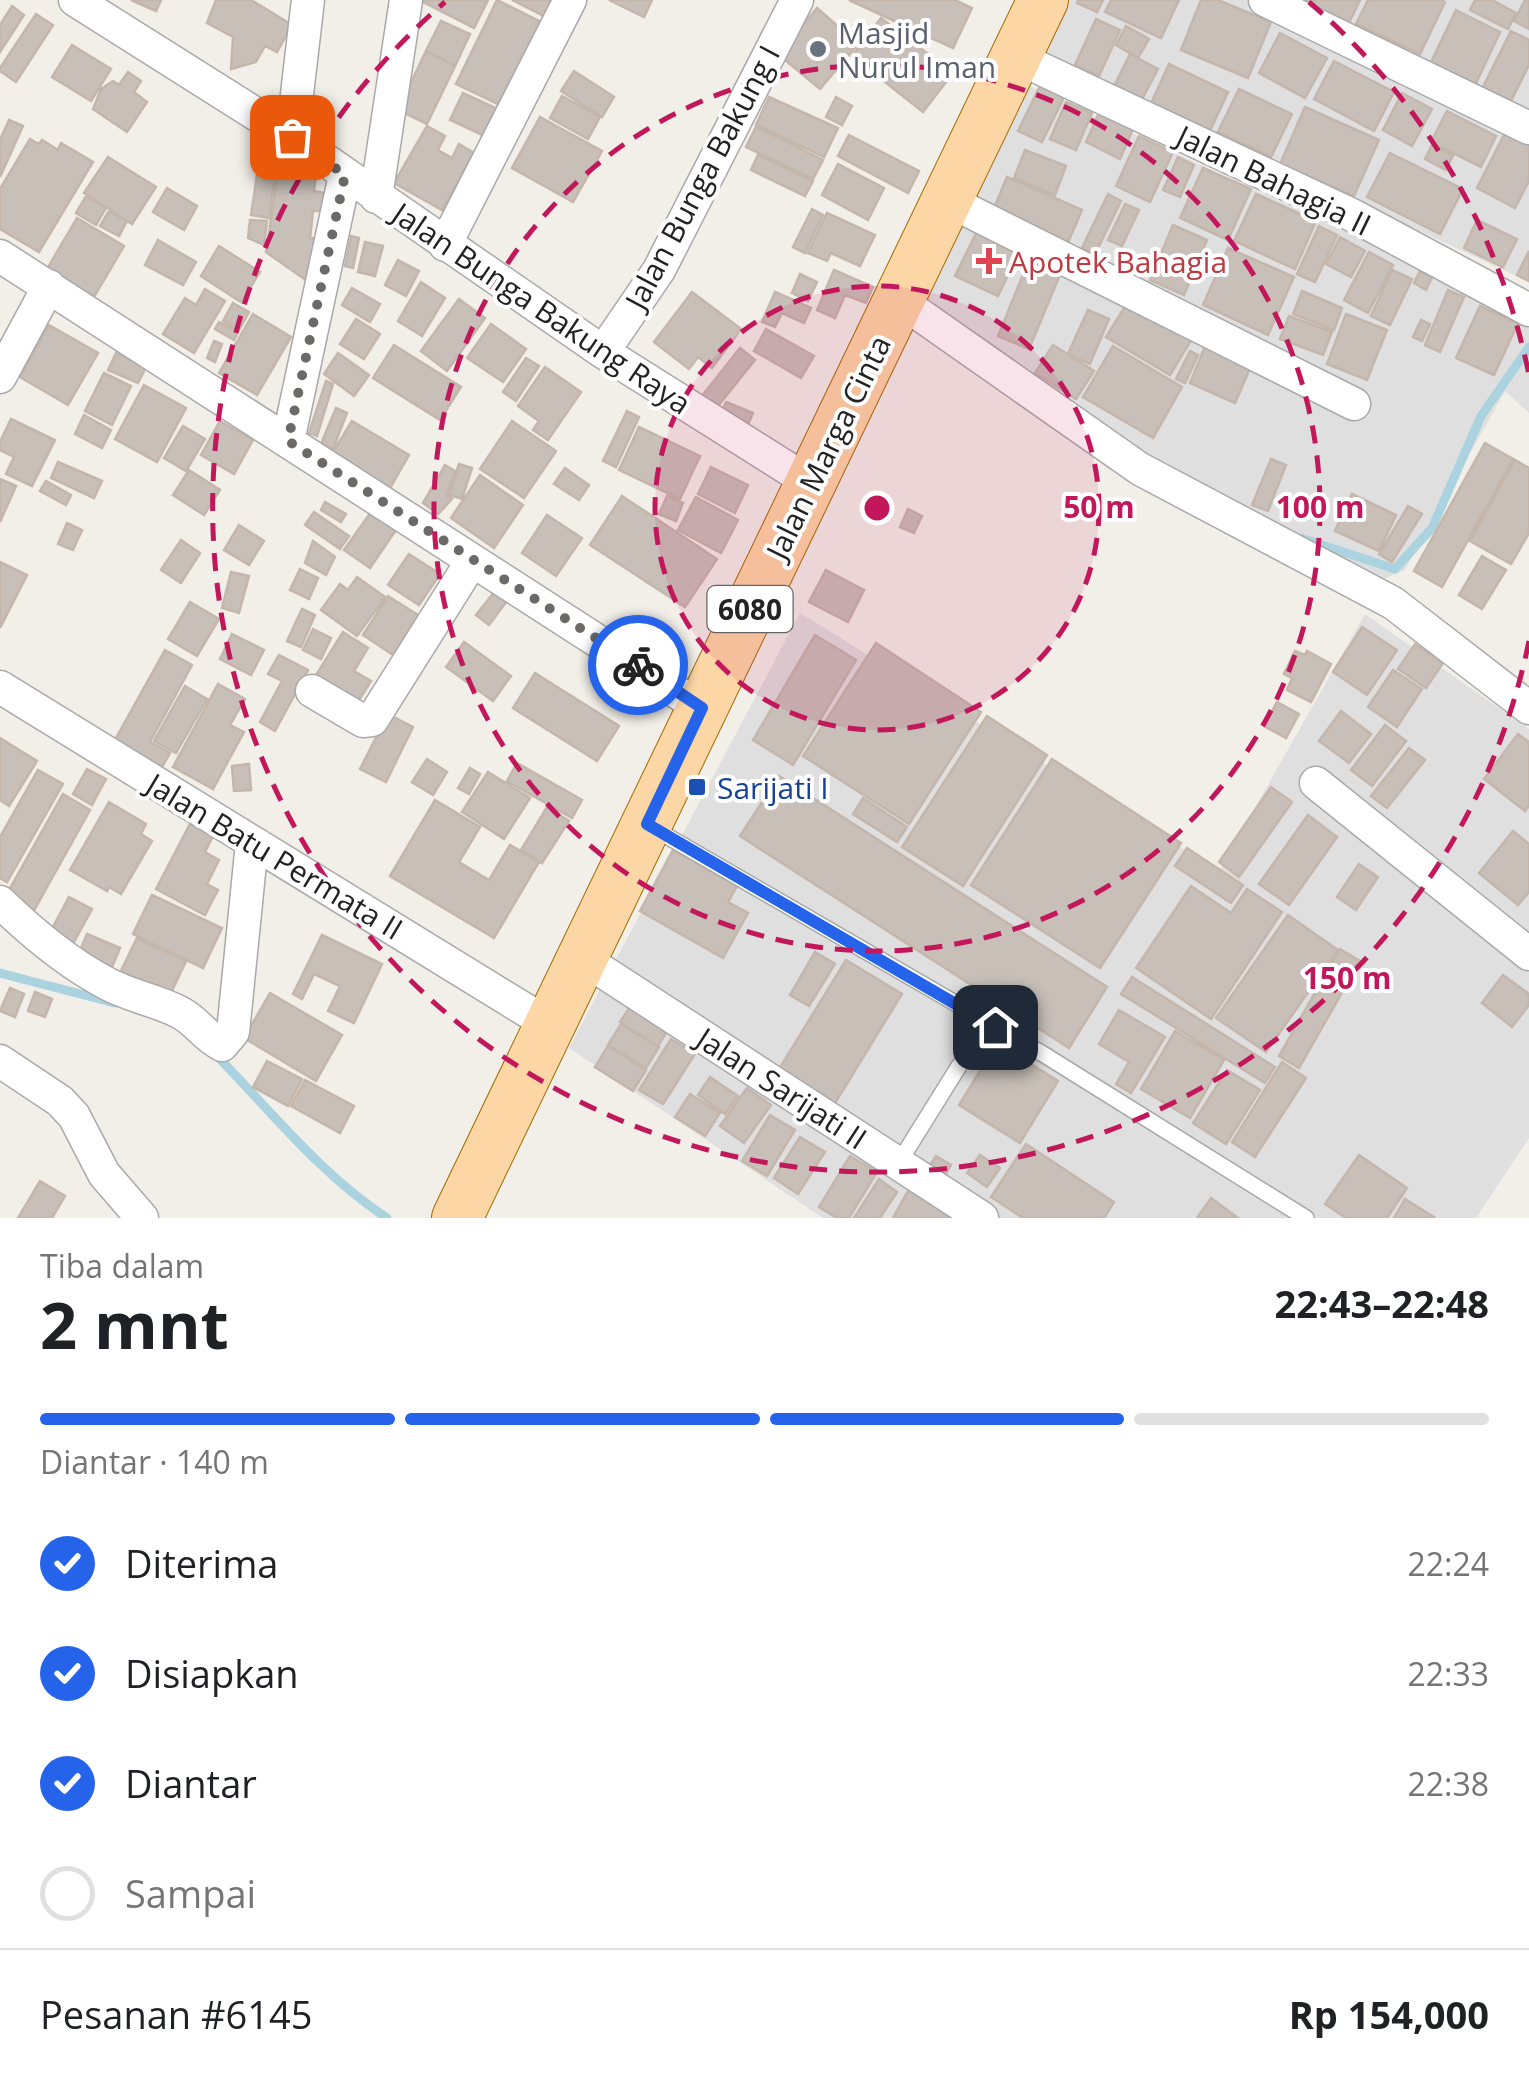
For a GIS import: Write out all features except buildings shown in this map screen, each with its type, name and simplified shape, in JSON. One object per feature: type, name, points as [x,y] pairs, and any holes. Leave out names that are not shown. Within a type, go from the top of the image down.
[{"type":"main road","name":"Jalan Marga Cinta","points":[[457,1218],[1043,0]]},
{"type":"street","name":"Jalan Bunga Bakung Raya","points":[[75,0],[292,137],[603,352],[811,483]]},
{"type":"street","points":[[292,137],[308,0]]},
{"type":"street","points":[[376,198],[406,0]]},
{"type":"street","points":[[445,246],[570,0]]},
{"type":"street","name":"Jalan Bunga Bakung I","points":[[603,352],[658,270],[797,0]]},
{"type":"street","points":[[1266,0],[1529,128]]},
{"type":"street","name":"Jalan Bahagia II","points":[[1016,57],[1354,216],[1529,310]]},
{"type":"street","points":[[288,441],[345,175]]},
{"type":"street","points":[[946,200],[1354,404]]},
{"type":"street","points":[[0,256],[702,708]]},
{"type":"street","points":[[0,377],[48,286]]},
{"type":"street","points":[[899,300],[1140,468],[1393,603],[1529,708]]},
{"type":"street","points":[[312,692],[362,721],[372,720],[472,561]]},
{"type":"street","name":"Jalan Batu Permata II","points":[[0,687],[550,1025]]},
{"type":"street","points":[[1316,783],[1523,937]]},
{"type":"street","points":[[0,902],[94,976],[176,1010],[222,1045],[233,1032],[252,843]]},
{"type":"street","name":"Jalan Sarijati II","points":[[582,958],[982,1218]]},
{"type":"street","points":[[0,1061],[60,1101],[74,1116],[104,1174],[142,1218]]},
{"type":"lane","points":[[647,824],[1042,1054],[1306,1218]]},
{"type":"lane","points":[[898,1164],[959,1066]]},
{"type":"shaded area","points":[[1062,0],[1529,0],[1529,282],[1037,52]]},
{"type":"shaded area","points":[[1023,83],[1529,316],[1529,413],[1505,391],[1405,570],[1384,579],[1149,454],[919,295]]},
{"type":"shaded area","points":[[800,613],[1219,871],[1365,614],[1529,729],[1529,1138],[1476,1218],[823,1218],[569,1048]]},
{"type":"waterway","points":[[1301,538],[1395,569],[1432,528],[1481,416],[1529,347]]},
{"type":"waterway","points":[[0,973],[115,1003]]},
{"type":"waterway","points":[[216,1055],[318,1162],[387,1218]]},
{"type":"way so far","points":[[292,137],[345,175],[288,441],[638,665]]},
{"type":"place","name":"Masjid Nurul Iman","points":[[818,49]]},
{"type":"place","name":"Apotek Bahagia","points":[[989,261]]},
{"type":"place","name":"Sarijati I","points":[[697,787]]},
{"type":"route","points":[[638,665],[702,708],[647,824],[995,1027]]}]
